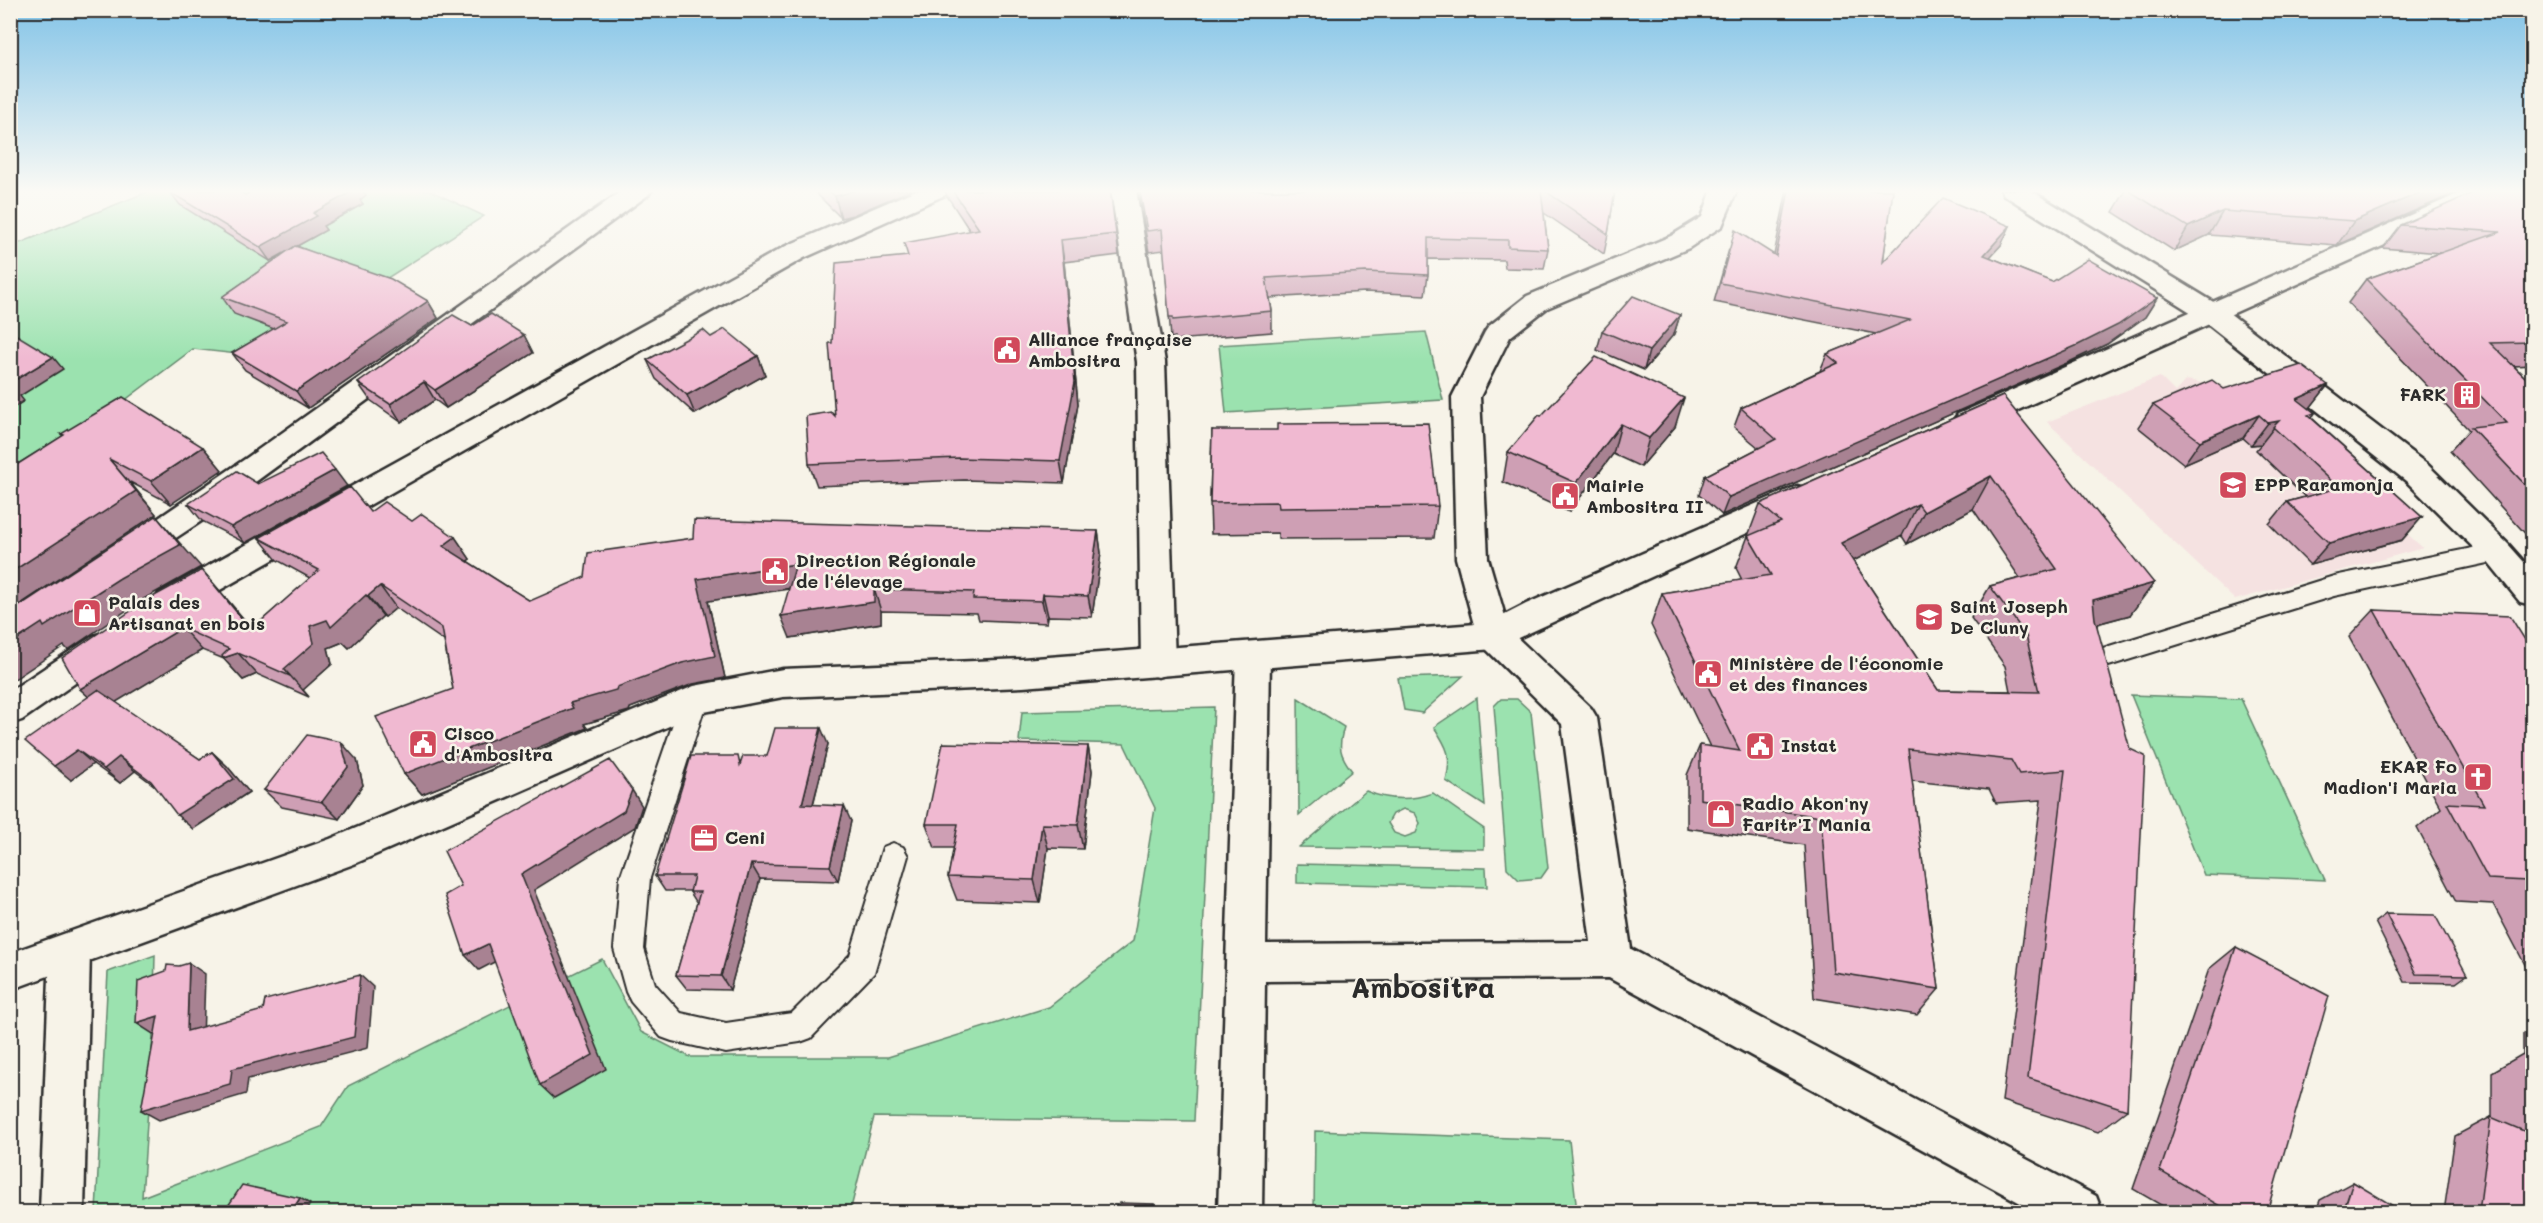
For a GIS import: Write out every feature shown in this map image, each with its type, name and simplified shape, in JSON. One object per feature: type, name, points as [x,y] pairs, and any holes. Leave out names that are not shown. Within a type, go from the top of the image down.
[{"type":"street","points":[[105,570],[305,431],[556,247]]},
{"type":"street","points":[[10,710],[135,624],[806,247]]},
{"type":"street","points":[[1132,247],[1151,362],[1158,663]]},
{"type":"street","points":[[1613,960],[1579,718],[1494,636],[1472,558],[1466,397],[1499,332],[1537,302],[1668,247]]},
{"type":"street","points":[[2105,247],[2210,312],[2417,474],[2498,552],[2532,593]]},
{"type":"street","points":[[1939,434],[2357,247]]},
{"type":"street","points":[[10,972],[341,852],[694,699],[783,682],[1023,673],[1494,636],[1538,613],[1820,487]]},
{"type":"street","points":[[1240,1212],[1253,656]]},
{"type":"street","points":[[62,1212],[70,951]]},
{"type":"street","points":[[1246,963],[1613,960],[2080,1212]]},
{"type":"lane","points":[[2099,659],[2334,586],[2498,552]]},
{"type":"lane","points":[[694,699],[635,878],[629,949],[642,992],[672,1026],[726,1038],[800,1028],[863,963],[893,856]]},
{"type":"shaded area","name":"EPP Raramonja","points":[[2160,377],[2175,392],[2186,380],[2246,390],[2423,548],[2235,600],[2047,422]]},
{"type":"green space","points":[[10,247],[436,247],[353,300],[247,355],[193,349],[11,486]]},
{"type":"green space","points":[[1426,332],[1443,400],[1226,413],[1219,345]]},
{"type":"green space","points":[[1463,676],[1422,713],[1404,710],[1398,678]]},
{"type":"green space","points":[[2131,695],[2241,699],[2325,880],[2204,875]]},
{"type":"green space","points":[[1298,698],[1344,727],[1341,750],[1344,760],[1352,771],[1299,815]]},
{"type":"green space","points":[[1477,698],[1485,806],[1446,781],[1449,765],[1448,752],[1434,727]]},
{"type":"green space","points":[[1501,699],[1517,699],[1531,712],[1548,868],[1541,878],[1519,880],[1507,868],[1494,706]]},
{"type":"green space","points":[[1214,707],[1194,1121],[874,1117],[850,1212],[96,1212],[108,972],[155,955],[153,1034],[142,1197],[321,1127],[348,1086],[602,959],[641,1032],[690,1057],[888,1057],[1049,1007],[1133,941],[1155,808],[1124,744],[1019,741],[1022,712]]},
{"type":"green space","points":[[1366,791],[1383,797],[1399,799],[1433,793],[1484,829],[1484,849],[1299,847]],"holes":[[[1403,809],[1415,813],[1420,823],[1416,833],[1405,837],[1394,833],[1388,823],[1393,814]]]},
{"type":"green space","points":[[1297,864],[1486,868],[1487,887],[1297,883]]},
{"type":"green space","points":[[1315,1131],[1569,1140],[1577,1212],[1314,1212]]},
{"type":"building","points":[[293,247],[298,247],[391,279],[428,301],[296,391],[232,353],[287,321],[222,297]]},
{"type":"building","points":[[905,247],[1062,247],[1075,382],[1060,461],[959,458],[809,464],[806,416],[831,412],[835,416],[829,343],[832,343],[836,263],[908,256]]},
{"type":"building","points":[[1163,247],[1428,247],[1428,275],[1366,272],[1266,278],[1272,311],[1173,320],[1173,317],[1169,317]]},
{"type":"building","points":[[1509,247],[1548,247],[1548,249]]},
{"type":"building","points":[[1730,247],[1762,247],[1776,256],[1778,247],[1885,247],[1883,262],[1897,247],[1991,247],[1984,255],[2052,282],[2088,259],[2157,298],[2118,325],[2078,345],[1729,497],[1705,476],[1776,439],[1741,408],[1838,363],[1827,354],[1910,320],[1720,283]]},
{"type":"building","points":[[2457,247],[2532,247],[2532,342],[2490,343],[2532,384],[2532,492],[2471,427],[2507,423],[2366,279]]},
{"type":"building","points":[[1633,296],[1680,315],[1649,351],[1602,331]]},
{"type":"building","points":[[491,314],[524,335],[435,390],[424,382],[390,404],[358,383],[453,315],[472,326]]},
{"type":"building","points":[[725,329],[758,356],[687,395],[647,360],[703,330],[711,337]]},
{"type":"building","points":[[10,331],[53,357],[10,383]]},
{"type":"building","points":[[1596,357],[1684,398],[1649,438],[1621,424],[1576,483],[1508,452],[1539,415],[1541,416]]},
{"type":"building","points":[[2301,365],[2328,385],[2297,399],[2315,413],[2308,415],[2422,517],[2329,543],[2287,502],[2338,488],[2273,427],[2279,421],[2268,423],[2259,415],[2200,441],[2153,405],[2212,380],[2224,389]]},
{"type":"building","points":[[2003,396],[2154,583],[2093,600],[2095,619],[2130,749],[2145,756],[2127,1110],[2028,1078],[2065,770],[2019,774],[2011,760],[1908,749],[1939,989],[1833,972],[1821,817],[1700,799],[1700,745],[1740,751],[1662,593],[1771,575],[1748,536],[1781,522],[1760,504]],"holes":[[[1991,476],[2057,569],[1990,586],[2026,635],[2039,692],[1938,690],[1841,543],[1918,504],[1924,512]]]},
{"type":"building","points":[[123,397],[203,447],[151,481],[109,459],[136,491],[10,573],[10,469],[64,435],[61,434]]},
{"type":"building","points":[[1428,423],[1438,506],[1279,508],[1278,502],[1210,503],[1212,430],[1277,430],[1277,424]]},
{"type":"building","points":[[321,453],[335,470],[231,527],[188,504],[237,471],[258,484]]},
{"type":"building","points":[[350,487],[370,512],[384,502],[412,521],[422,514],[455,537],[443,546],[530,601],[585,577],[588,553],[693,538],[694,520],[1098,531],[1088,596],[1043,594],[1042,601],[973,599],[974,592],[874,589],[874,602],[781,616],[796,564],[697,579],[715,656],[682,663],[617,687],[616,690],[570,703],[573,708],[404,774],[376,717],[453,689],[442,628],[380,586],[368,596],[366,595],[331,627],[327,620],[310,626],[314,643],[284,669],[290,676],[238,653],[223,658],[222,656],[229,649],[182,628],[80,689],[62,658],[147,600],[202,570],[251,630],[319,570],[259,538]]},
{"type":"building","points":[[156,516],[180,545],[120,578],[44,627],[42,623],[10,644],[10,612]]},
{"type":"building","points":[[2374,610],[2510,616],[2532,651],[2532,891],[2527,881],[2488,879],[2447,803],[2484,805]]},
{"type":"building","points":[[98,690],[200,759],[212,752],[234,779],[177,815],[151,781],[119,757],[104,769],[77,750],[54,766],[25,741]]},
{"type":"building","points":[[775,728],[821,728],[802,804],[844,806],[830,866],[751,864],[721,976],[676,975],[700,892],[690,892],[694,876],[655,876],[691,756],[738,756],[740,765],[743,756],[767,756]]},
{"type":"building","points":[[307,735],[341,742],[348,767],[322,802],[264,790]]},
{"type":"building","points":[[943,743],[1088,746],[1078,825],[1042,824],[1034,880],[948,877],[958,824],[926,824]]},
{"type":"building","points":[[610,760],[632,790],[624,811],[521,874],[593,1055],[540,1085],[488,944],[465,955],[445,895],[461,886],[444,851]]},
{"type":"building","points":[[2386,914],[2435,915],[2467,975],[2416,974]]},
{"type":"building","points":[[2236,947],[2329,996],[2267,1212],[2230,1212],[2160,1171]]},
{"type":"building","points":[[189,963],[187,1031],[263,1010],[265,1000],[360,975],[354,1037],[232,1069],[230,1084],[141,1110],[158,1016],[136,1023],[138,981],[166,971],[167,965],[179,966]]},
{"type":"building","points":[[2528,1051],[2532,1053],[2532,1212],[2479,1212],[2491,1117],[2531,1134]]},
{"type":"building","points":[[2353,1182],[2400,1210],[2399,1212],[2343,1212]]},
{"type":"building","points":[[242,1185],[300,1198],[291,1212],[224,1212]]},
{"type":"building","points":[[1119,1203],[1154,1204],[1153,1212],[1118,1212]]},
{"type":"place","name":"Alliance française Ambositra","points":[[1007,350]]},
{"type":"place","name":"FARK","points":[[2467,395]]},
{"type":"place","name":"EPP Raramonja","points":[[2233,485]]},
{"type":"place","name":"Mairie Ambositra II","points":[[1565,496]]},
{"type":"place","name":"Direction Régionale de l'élevage","points":[[775,571]]},
{"type":"place","name":"Palais des Artisanat en bois","points":[[87,613]]},
{"type":"place","name":"Saint Joseph De Cluny","points":[[1929,617]]},
{"type":"place","name":"Ministère de l'économie et des finances","points":[[1708,674]]},
{"type":"place","name":"Cisco d'Ambositra","points":[[423,744]]},
{"type":"place","name":"Instat","points":[[1760,746]]},
{"type":"place","name":"EKAR Fo Madion'i Maria","points":[[2478,777]]},
{"type":"place","name":"Radio Akon'ny Faritr'I Mania","points":[[1721,814]]},
{"type":"place","name":"Ceni","points":[[704,838]]},
{"type":"district","name":"Ambositra","points":[[1423,988]]}]
